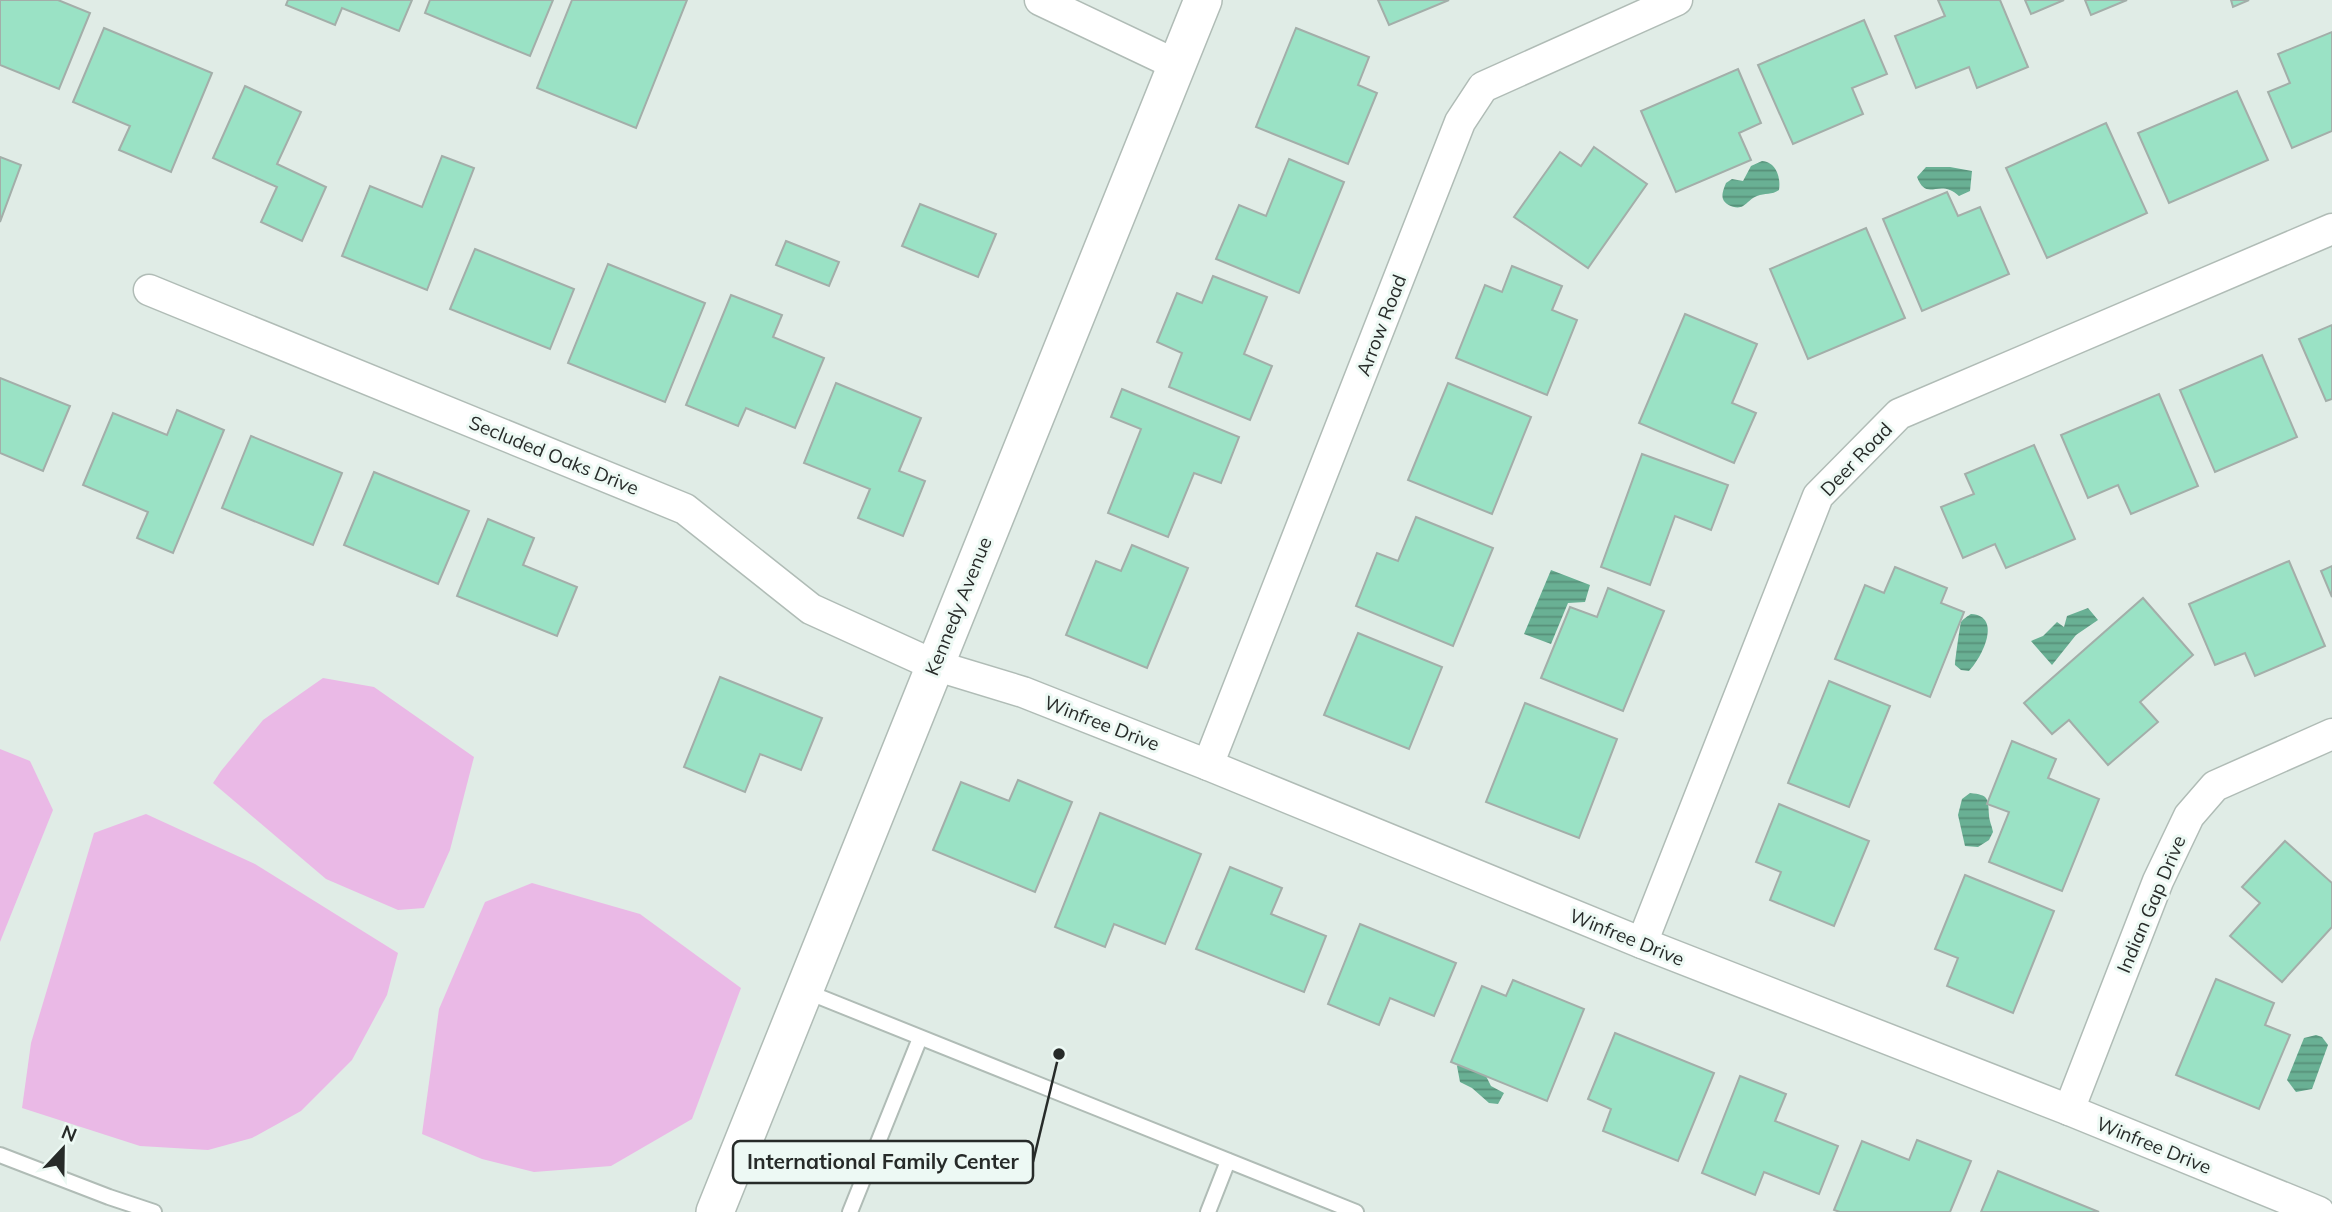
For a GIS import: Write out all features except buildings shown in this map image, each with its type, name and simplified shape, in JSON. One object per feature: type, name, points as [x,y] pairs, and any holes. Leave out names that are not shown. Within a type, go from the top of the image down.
[{"type":"street","points":[[1040,0],[1177,65]]},
{"type":"street","name":"Kennedy Avenue","points":[[715,1212],[1203,0]]},
{"type":"street","name":"Arrow Road","points":[[1208,765],[1460,122],[1483,87],[1677,0]]},
{"type":"street","name":"Deer Road","points":[[1642,943],[1818,496],[1899,414],[2332,229]]},
{"type":"street","name":"Secluded Oaks Drive","points":[[149,290],[685,509],[811,609],[934,664]]},
{"type":"street","name":"Winfree Drive","points":[[934,664],[1023,692],[1208,765],[1642,943],[2069,1110],[2319,1212]]},
{"type":"street","name":"Indian Gap Drive","points":[[2069,1110],[2158,881],[2189,816],[2215,786],[2332,734]]},
{"type":"lane","points":[[803,990],[1356,1212]]},
{"type":"lane","points":[[850,1212],[920,1038]]},
{"type":"lane","points":[[0,1155],[153,1212]]},
{"type":"lane","points":[[1208,1212],[1228,1161]]},
{"type":"shaded area","points":[[1762,161],[1774,167],[1779,180],[1779,190],[1755,197],[1740,207],[1726,203],[1722,195],[1726,183],[1732,179],[1743,181],[1751,166]]},
{"type":"shaded area","points":[[1926,167],[1972,171],[1970,191],[1959,196],[1945,189],[1925,188],[1917,177]]},
{"type":"shaded area","points":[[1551,570],[1590,585],[1585,602],[1568,603],[1551,644],[1524,634]]},
{"type":"shaded area","points":[[2088,608],[2098,620],[2076,635],[2052,665],[2031,641],[2043,636],[2057,622],[2064,627],[2067,616]]},
{"type":"shaded area","points":[[1971,614],[1981,616],[1988,629],[1984,648],[1969,671],[1961,670],[1955,665],[1961,622]]},
{"type":"shaded area","points":[[323,678],[374,687],[474,757],[450,850],[424,908],[398,910],[326,879],[213,783],[263,720]]},
{"type":"shaded area","points":[[0,749],[30,761],[53,810],[0,942]]},
{"type":"shaded area","points":[[1970,793],[1986,798],[1993,832],[1989,840],[1978,847],[1965,846],[1958,815],[1962,799]]},
{"type":"shaded area","points":[[146,814],[255,864],[398,953],[387,995],[352,1060],[301,1111],[252,1138],[208,1150],[140,1146],[22,1108],[31,1043],[94,833]]},
{"type":"shaded area","points":[[532,883],[640,914],[741,988],[692,1119],[611,1166],[534,1172],[482,1159],[422,1134],[439,1009],[485,902]]},
{"type":"shaded area","points":[[2316,1035],[2322,1037],[2328,1045],[2312,1089],[2296,1092],[2287,1080],[2304,1038]]},
{"type":"shaded area","points":[[1461,1061],[1486,1076],[1491,1086],[1504,1093],[1498,1104],[1489,1103],[1472,1088],[1460,1082],[1457,1066]]},
{"type":"place","name":"International Family Center","points":[[1059,1054]]}]
